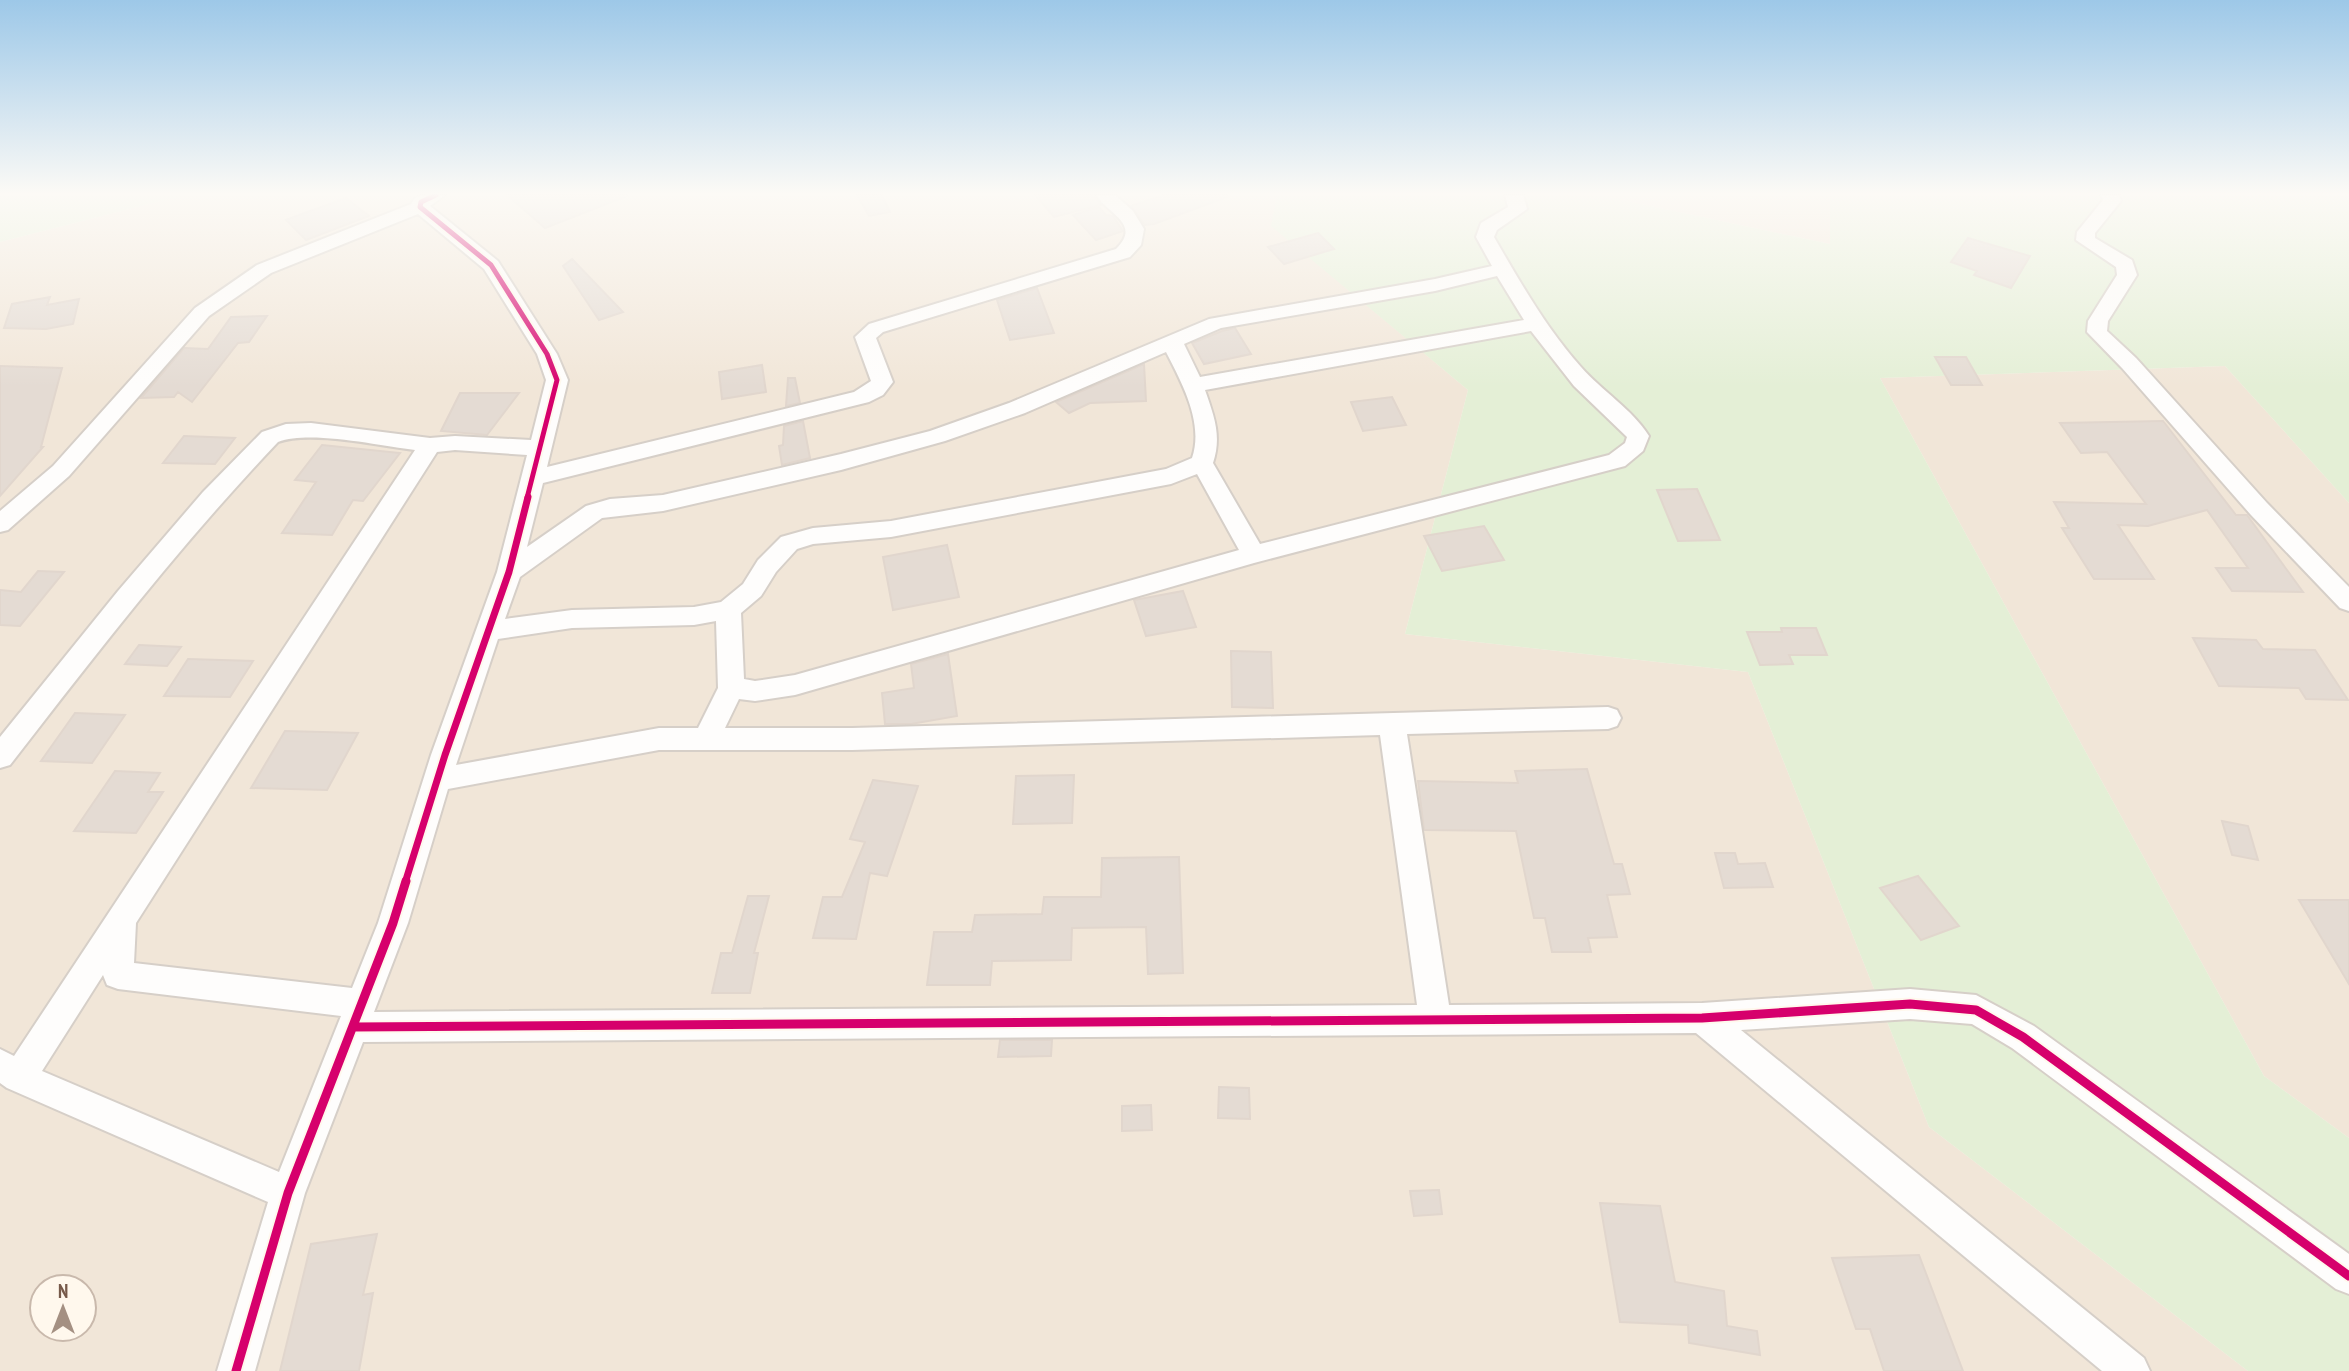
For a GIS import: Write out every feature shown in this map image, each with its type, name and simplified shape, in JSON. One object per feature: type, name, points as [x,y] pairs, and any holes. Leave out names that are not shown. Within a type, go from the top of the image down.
[{"type":"street","points":[[0,524],[61,471],[202,312],[264,269],[288,259]]},
{"type":"street","points":[[236,1371],[288,1193],[393,923],[437,780],[509,572],[556,380],[547,354],[485,259]]},
{"type":"street","points":[[533,478],[868,393],[882,382],[865,337],[876,328],[1103,259]]},
{"type":"street","points":[[731,688],[755,691],[794,685],[1254,554],[1617,461],[1635,446],[1637,436],[1629,424],[1595,395],[1534,324],[1497,259]]},
{"type":"street","points":[[2117,259],[2125,264],[2127,275],[2098,321],[2097,332],[2129,363],[2259,509],[2349,602]]},
{"type":"street","points":[[509,572],[594,512],[610,507],[676,500],[841,462],[937,436],[1017,408],[1173,344],[1216,323],[1435,285],[1503,269]]},
{"type":"street","points":[[1194,385],[1534,324]]},
{"type":"street","points":[[1173,344],[1194,385],[1208,444],[1202,463],[1254,554]]},
{"type":"street","points":[[0,757],[152,567],[211,498],[270,437],[286,431],[310,430],[430,445],[455,443],[540,447]]},
{"type":"street","points":[[288,1193],[10,1071],[121,920],[430,445]]},
{"type":"street","points":[[489,631],[572,619],[694,616],[728,610],[752,590],[767,566],[789,543],[813,536],[891,529],[1171,477],[1202,463]]},
{"type":"street","points":[[706,738],[731,688],[728,610]]},
{"type":"street","points":[[437,780],[659,738],[852,738],[1608,718]]},
{"type":"street","points":[[1392,724],[1435,1020]]},
{"type":"street","points":[[121,920],[118,975],[358,1015],[1435,1020],[1702,1018],[1910,1004],[1976,1010],[2023,1037],[2349,1276]]},
{"type":"street","points":[[1702,1018],[2131,1371]]},
{"type":"shaded area","points":[[0,259],[1311,259],[1468,390],[1405,634],[1748,672],[1929,1127],[2248,1371],[0,1371]]},
{"type":"shaded area","points":[[2225,366],[2349,503],[2349,1138],[2264,1076],[1880,378]]},
{"type":"green space","points":[[1311,259],[2349,259],[2349,503],[2225,366],[1880,378],[2264,1076],[2349,1138],[2349,1371],[2248,1371],[1929,1127],[1748,672],[1405,634],[1468,390]]},
{"type":"building","points":[[572,259],[623,312],[599,320],[563,266]]},
{"type":"building","points":[[1279,259],[1301,259],[1284,264]]},
{"type":"building","points":[[1953,259],[2028,259],[2011,288],[1974,275],[1977,271],[1951,262]]},
{"type":"building","points":[[1037,288],[1054,333],[1010,340],[997,300]]},
{"type":"building","points":[[50,297],[47,305],[79,299],[73,324],[46,329],[4,328],[12,304]]},
{"type":"building","points":[[267,316],[249,342],[238,343],[192,402],[178,392],[174,397],[141,398],[184,348],[208,349],[231,317]]},
{"type":"building","points":[[1235,328],[1251,354],[1204,364],[1192,343]]},
{"type":"building","points":[[1935,357],[1966,357],[1982,385],[1951,385]]},
{"type":"building","points":[[1144,364],[1146,401],[1090,403],[1069,413],[1056,402]]},
{"type":"building","points":[[762,365],[766,392],[722,399],[719,372]]},
{"type":"building","points":[[0,366],[62,368],[43,447],[0,496]]},
{"type":"building","points":[[788,378],[795,378],[800,403],[786,406]]},
{"type":"building","points":[[460,393],[519,393],[487,435],[441,431]]},
{"type":"building","points":[[1392,397],[1406,425],[1363,431],[1351,402]]},
{"type":"building","points":[[803,421],[810,458],[782,465],[779,446],[783,445],[784,426]]},
{"type":"building","points":[[2163,421],[2236,515],[2247,515],[2303,592],[2232,591],[2216,568],[2248,568],[2207,510],[2148,526],[2118,525],[2154,579],[2094,579],[2062,528],[2069,528],[2054,502],[2146,504],[2107,452],[2081,453],[2060,423]]},
{"type":"building","points":[[184,436],[235,438],[215,464],[163,463]]},
{"type":"building","points":[[322,445],[400,453],[363,501],[353,500],[332,535],[282,533],[316,482],[295,480]]},
{"type":"building","points":[[1697,489],[1720,540],[1678,541],[1657,490]]},
{"type":"building","points":[[1484,526],[1504,560],[1442,571],[1424,536]]},
{"type":"building","points":[[947,545],[959,597],[893,610],[883,557]]},
{"type":"building","points":[[38,571],[64,572],[20,626],[0,625],[0,590],[21,592]]},
{"type":"building","points":[[1183,591],[1196,627],[1146,636],[1134,600]]},
{"type":"building","points":[[1781,628],[1816,628],[1827,655],[1789,655],[1793,664],[1760,665],[1747,632],[1782,632]]},
{"type":"building","points":[[2193,638],[2256,640],[2263,649],[2315,650],[2348,700],[2306,699],[2299,688],[2219,686]]},
{"type":"building","points":[[139,645],[181,647],[167,666],[125,664]]},
{"type":"building","points":[[1231,651],[1271,652],[1273,708],[1232,707]]},
{"type":"building","points":[[948,654],[957,716],[911,724],[885,724],[882,693],[914,688],[911,664]]},
{"type":"building","points":[[188,659],[253,661],[230,697],[164,696]]},
{"type":"building","points":[[75,713],[125,715],[92,763],[41,761]]},
{"type":"building","points":[[285,731],[358,733],[327,790],[251,788]]},
{"type":"building","points":[[1587,769],[1614,864],[1622,864],[1630,894],[1607,895],[1617,937],[1588,938],[1591,952],[1552,952],[1545,918],[1534,918],[1516,831],[1424,830],[1418,781],[1518,783],[1515,771]]},
{"type":"building","points":[[115,771],[160,773],[148,792],[163,792],[136,833],[74,831]]},
{"type":"building","points":[[1074,775],[1072,823],[1013,824],[1016,776]]},
{"type":"building","points":[[873,780],[918,786],[887,876],[870,873],[856,939],[813,938],[823,897],[842,897],[865,842],[850,839]]},
{"type":"building","points":[[2222,821],[2248,826],[2258,860],[2232,855]]},
{"type":"building","points":[[1715,853],[1735,853],[1738,864],[1765,863],[1773,887],[1724,888]]},
{"type":"building","points":[[1179,857],[1183,973],[1148,974],[1146,927],[1072,928],[1071,960],[992,961],[990,985],[927,985],[934,932],[972,932],[975,915],[1042,914],[1044,897],[1101,897],[1102,858]]},
{"type":"building","points":[[1918,876],[1959,926],[1921,940],[1880,888]]},
{"type":"building","points":[[748,896],[769,896],[754,953],[758,953],[750,993],[712,993],[721,953],[732,953]]},
{"type":"building","points":[[2299,900],[2349,900],[2349,984]]},
{"type":"building","points":[[1000,1040],[1052,1040],[1051,1056],[998,1057]]},
{"type":"building","points":[[1219,1087],[1249,1088],[1250,1119],[1218,1118]]},
{"type":"building","points":[[1151,1105],[1152,1130],[1122,1131],[1122,1106]]},
{"type":"building","points":[[1439,1190],[1442,1214],[1414,1216],[1410,1191]]},
{"type":"building","points":[[1600,1203],[1660,1206],[1675,1282],[1724,1291],[1727,1326],[1757,1331],[1760,1355],[1689,1343],[1688,1325],[1620,1322]]},
{"type":"building","points":[[377,1234],[363,1295],[373,1293],[359,1371],[280,1371],[311,1244]]},
{"type":"building","points":[[1919,1255],[1963,1371],[1884,1371],[1870,1329],[1856,1329],[1832,1258]]},
{"type":"cycle path","points":[[236,1371],[288,1193],[393,923],[445,755],[509,572],[557,380],[547,354],[491,265],[484,259]]},
{"type":"cycle path","points":[[353,1027],[1702,1018],[1910,1004],[1976,1010],[2023,1037],[2349,1276]]}]
